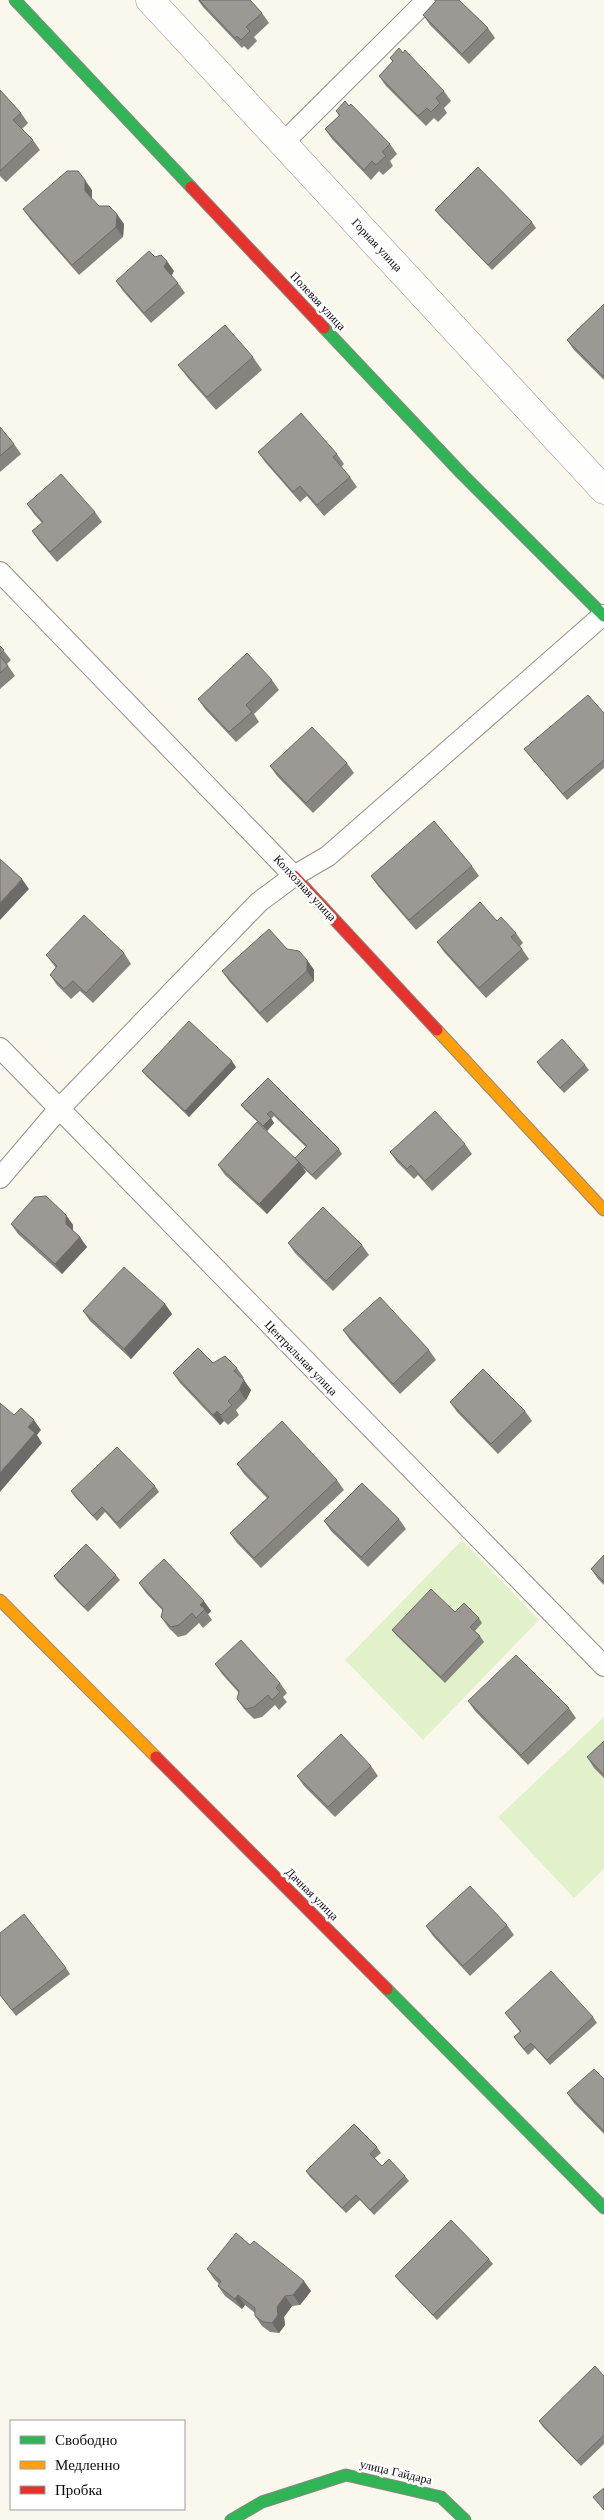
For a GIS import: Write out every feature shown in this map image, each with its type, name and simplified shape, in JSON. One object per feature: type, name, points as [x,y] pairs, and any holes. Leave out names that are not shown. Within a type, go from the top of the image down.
[{"type":"street","name":"Полевая улица","points":[[15,0],[462,474],[603,616]]},
{"type":"street","name":"Горная улица","points":[[150,0],[604,490]]},
{"type":"street","name":"Колхозная улица","points":[[294,876],[604,1210]]},
{"type":"street","name":"Дачная улица","points":[[0,1600],[604,2208]]},
{"type":"street","name":"улица Гайдара","points":[[231,2520],[262,2502],[346,2475],[441,2496],[464,2520]]},
{"type":"lane","points":[[283,143],[427,0]]},
{"type":"lane","name":"Колхозная улица","points":[[0,572],[294,876]]},
{"type":"lane","points":[[0,1178],[58,1110],[259,902],[294,876],[328,856],[603,616]]},
{"type":"lane","name":"Центральная улица","points":[[0,1048],[58,1110],[604,1666]]},
{"type":"green space","points":[[462,1540],[539,1620],[423,1740],[345,1660]]},
{"type":"green space","points":[[604,1717],[604,1869],[574,1898],[498,1817]]},
{"type":"building","points":[[199,0],[250,0],[262,13],[246,27],[250,31],[241,40],[237,36],[235,38]]},
{"type":"building","points":[[435,0],[459,0],[488,28],[462,54],[423,15]]},
{"type":"building","points":[[399,48],[403,53],[405,50],[444,91],[436,98],[440,103],[431,112],[427,108],[418,116],[379,76],[393,61],[390,58]]},
{"type":"building","points":[[0,90],[21,113],[13,120],[33,140],[0,171]]},
{"type":"building","points":[[345,101],[349,106],[351,104],[390,144],[382,152],[386,156],[376,165],[372,161],[364,170],[325,129],[340,115],[336,111]]},
{"type":"building","points":[[478,167],[532,222],[488,265],[435,210]]},
{"type":"building","points":[[67,171],[78,171],[85,180],[85,191],[99,206],[109,206],[117,214],[116,227],[72,265],[23,209]]},
{"type":"building","points":[[149,251],[155,257],[161,255],[167,261],[164,267],[178,283],[144,313],[116,281]]},
{"type":"building","points":[[604,304],[604,377],[567,340]]},
{"type":"building","points":[[225,325],[253,357],[207,397],[178,365]]},
{"type":"building","points":[[301,413],[337,454],[333,457],[350,477],[317,505],[300,486],[293,492],[258,452]]},
{"type":"building","points":[[0,427],[14,444],[0,456]]},
{"type":"building","points":[[61,474],[95,512],[50,552],[32,531],[43,522],[27,504]]},
{"type":"building","points":[[0,646],[4,650],[0,654]]},
{"type":"building","points":[[247,653],[272,680],[246,705],[252,712],[229,732],[198,699]]},
{"type":"building","points":[[0,656],[8,666],[0,673]]},
{"type":"building","points":[[588,695],[604,713],[604,760],[563,794],[524,749]]},
{"type":"building","points":[[312,727],[347,763],[306,803],[270,766]]},
{"type":"building","points":[[434,821],[472,866],[409,920],[371,876]]},
{"type":"building","points":[[0,859],[22,879],[0,903]]},
{"type":"building","points":[[480,902],[497,921],[501,917],[516,933],[511,937],[522,949],[479,988],[437,942]]},
{"type":"building","points":[[84,915],[124,953],[86,993],[73,981],[64,989],[50,975],[57,966],[46,955]]},
{"type":"building","points":[[269,929],[287,949],[299,951],[307,960],[307,971],[260,1013],[222,971]]},
{"type":"building","points":[[189,1021],[232,1061],[185,1111],[142,1071]]},
{"type":"building","points":[[562,1039],[585,1065],[560,1088],[537,1062]]},
{"type":"building","points":[[268,1078],[339,1149],[312,1175],[295,1158],[307,1146],[271,1111],[267,1114],[271,1118],[263,1126],[241,1105]]},
{"type":"building","points":[[435,1111],[465,1144],[425,1181],[411,1165],[407,1169],[390,1152]]},
{"type":"building","points":[[257,1122],[299,1162],[259,1204],[218,1165]]},
{"type":"building","points":[[46,1196],[66,1215],[66,1224],[80,1237],[55,1264],[11,1224],[35,1197]]},
{"type":"building","points":[[323,1207],[362,1245],[326,1281],[288,1243]]},
{"type":"building","points":[[124,1267],[165,1304],[124,1349],[83,1311]]},
{"type":"building","points":[[380,1297],[429,1350],[393,1384],[343,1330]]},
{"type":"building","points":[[198,1348],[213,1363],[225,1356],[237,1368],[234,1371],[244,1380],[239,1390],[228,1401],[232,1405],[221,1415],[217,1411],[213,1415],[173,1373]]},
{"type":"building","points":[[483,1369],[525,1411],[491,1444],[450,1402]]},
{"type":"building","points":[[0,1403],[14,1415],[21,1408],[34,1420],[28,1427],[35,1433],[0,1473]]},
{"type":"building","points":[[282,1421],[337,1480],[254,1558],[230,1533],[269,1497],[237,1464]]},
{"type":"building","points":[[117,1447],[155,1486],[117,1523],[102,1507],[93,1516],[71,1491]]},
{"type":"building","points":[[362,1483],[399,1519],[361,1557],[324,1521]]},
{"type":"building","points":[[86,1544],[116,1575],[84,1607],[54,1576]]},
{"type":"building","points":[[604,1555],[604,1582],[591,1569]]},
{"type":"building","points":[[164,1559],[204,1601],[200,1605],[205,1609],[196,1618],[192,1613],[179,1625],[171,1627],[161,1617],[163,1609],[139,1583]]},
{"type":"building","points":[[431,1589],[455,1612],[464,1603],[479,1618],[470,1627],[480,1636],[441,1677],[392,1630]]},
{"type":"building","points":[[241,1640],[280,1683],[276,1688],[280,1692],[272,1700],[268,1695],[254,1707],[246,1709],[237,1699],[239,1691],[215,1664]]},
{"type":"building","points":[[516,1655],[569,1708],[521,1755],[468,1701]]},
{"type":"building","points":[[341,1734],[371,1766],[328,1807],[297,1776]]},
{"type":"building","points":[[604,1741],[604,1775],[587,1757]]},
{"type":"building","points":[[470,1886],[507,1925],[463,1966],[426,1926]]},
{"type":"building","points":[[24,1914],[66,1968],[12,2010],[0,1995],[0,1933]]},
{"type":"building","points":[[551,1971],[593,2017],[547,2060],[531,2043],[524,2049],[514,2037],[521,2031],[505,2013]]},
{"type":"building","points":[[594,2069],[604,2079],[604,2131],[567,2093]]},
{"type":"building","points":[[354,2124],[377,2147],[370,2154],[382,2166],[389,2159],[405,2176],[370,2210],[356,2195],[342,2208],[306,2171]]},
{"type":"building","points":[[451,2220],[489,2259],[433,2315],[395,2276]]},
{"type":"building","points":[[236,2233],[250,2245],[254,2241],[304,2281],[293,2295],[285,2296],[277,2307],[278,2315],[272,2323],[263,2322],[255,2316],[255,2308],[238,2295],[235,2299],[218,2286],[221,2281],[207,2269]]},
{"type":"building","points":[[595,2366],[604,2376],[604,2435],[577,2461],[539,2421]]},
{"type":"building","points":[[604,2488],[604,2510],[593,2497]]},
{"type":"traffic: fast","points":[[15,0],[191,187]]},
{"type":"traffic: fast","points":[[324,328],[462,474],[604,616]]},
{"type":"traffic: fast","points":[[387,1989],[604,2208]]},
{"type":"traffic: fast","points":[[231,2520],[262,2502],[346,2475],[441,2497],[465,2520]]},
{"type":"traffic: slow","points":[[437,1030],[604,1210]]},
{"type":"traffic: slow","points":[[0,1600],[156,1757]]},
{"type":"traffic: jam","points":[[191,187],[324,328]]},
{"type":"traffic: jam","points":[[294,876],[437,1030]]},
{"type":"traffic: jam","points":[[156,1757],[387,1989]]}]
